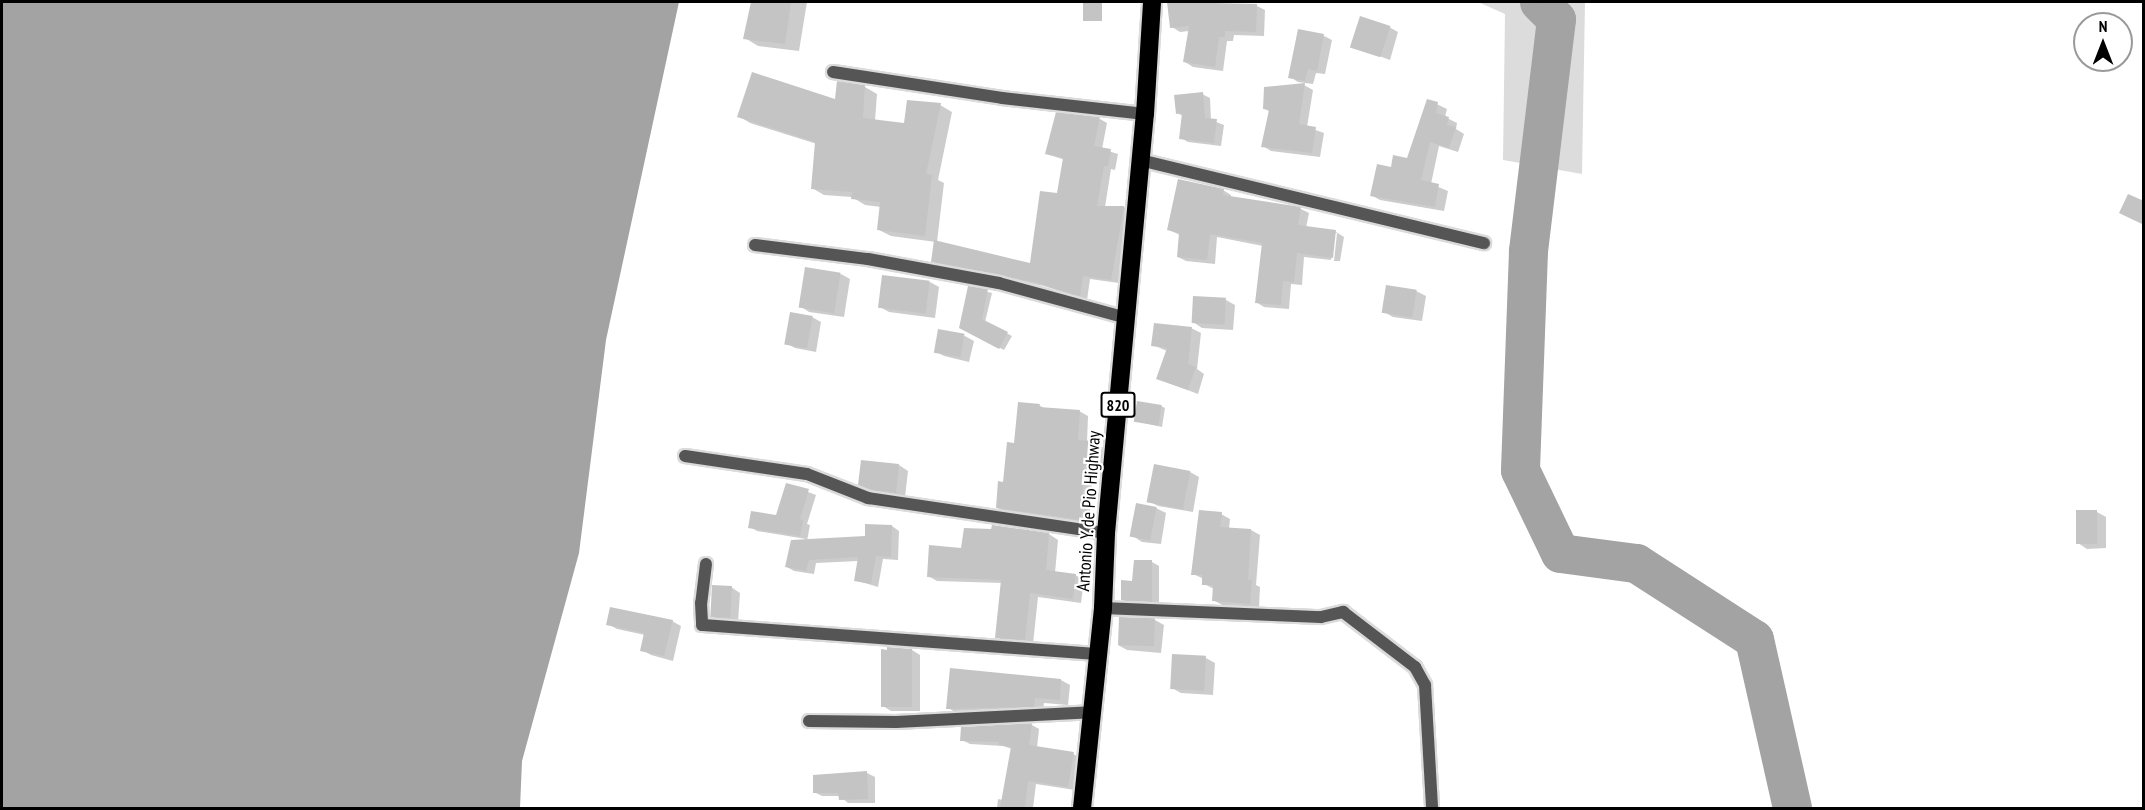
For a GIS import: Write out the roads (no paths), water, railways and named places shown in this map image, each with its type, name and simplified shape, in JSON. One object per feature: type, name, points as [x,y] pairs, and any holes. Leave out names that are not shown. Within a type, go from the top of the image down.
[{"type":"highway","name":"Antonio Y. de Pio Highway","points":[[1082,808],[1102,608],[1106,533],[1145,114],[1152,2]]},
{"type":"street","points":[[833,72],[1002,98],[1145,114]]},
{"type":"street","points":[[1140,160],[1484,243]]},
{"type":"street","points":[[755,245],[868,259],[999,283],[1127,318]]},
{"type":"street","points":[[685,456],[807,474],[868,498],[1106,533]]},
{"type":"street","points":[[705,564],[701,603],[702,625],[1097,654]]},
{"type":"street","points":[[1102,608],[1321,617],[1343,612],[1416,667],[1425,685],[1432,808]]},
{"type":"street","points":[[809,721],[896,722],[1091,712]]},
{"type":"waterway","points":[[1539,2],[1556,19],[1528,251],[1520,470],[1560,553],[1636,563],[1754,639],[1792,808]]}]
